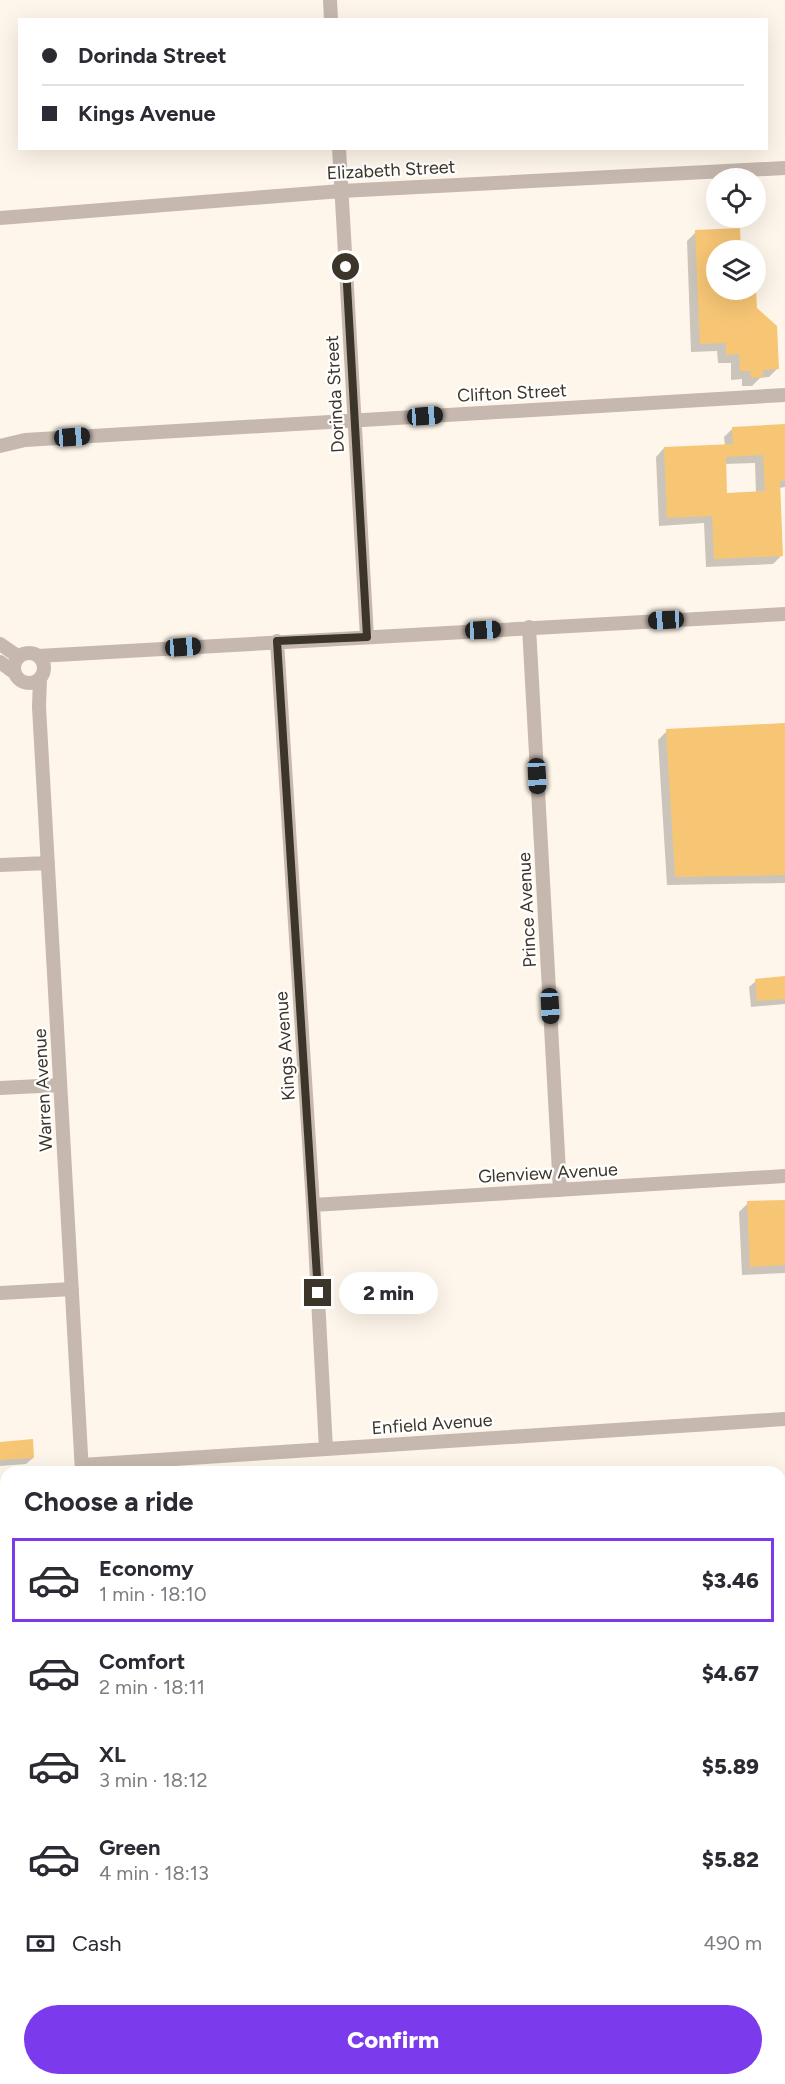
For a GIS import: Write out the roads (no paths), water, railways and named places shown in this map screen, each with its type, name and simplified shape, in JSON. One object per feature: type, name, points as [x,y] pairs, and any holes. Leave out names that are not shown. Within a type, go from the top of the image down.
[{"type":"street","points":[[330,0],[331,18]]},
{"type":"street","name":"Dorinda Street","points":[[339,150],[367,637]]},
{"type":"street","name":"Elizabeth Street","points":[[0,218],[341,191],[785,168]]},
{"type":"street","name":"Clifton Street","points":[[0,446],[25,440],[785,395]]},
{"type":"street","name":"Clifton Street","points":[[0,436],[25,440]]},
{"type":"street","points":[[66,655],[29,683],[19,677],[14,667],[19,657],[28,653],[38,657],[66,655],[277,641],[785,614]]},
{"type":"street","name":"Prince Avenue","points":[[529,627],[560,1190]]},
{"type":"street","name":"Kings Avenue","points":[[277,641],[313,1204],[326,1449]]},
{"type":"street","points":[[0,644],[19,657]]},
{"type":"street","points":[[38,657],[43,666],[41,675]]},
{"type":"street","name":"Warren Avenue","points":[[0,662],[19,677],[39,707]]},
{"type":"street","name":"Warren Avenue","points":[[41,675],[39,707],[82,1466]]},
{"type":"street","points":[[0,865],[48,863]]},
{"type":"street","points":[[0,1088],[60,1085]]},
{"type":"street","name":"Glenview Avenue","points":[[313,1204],[785,1176]]},
{"type":"street","points":[[0,1293],[72,1289]]},
{"type":"street","name":"Enfield Avenue","points":[[108,1466],[326,1449],[785,1419]]}]
